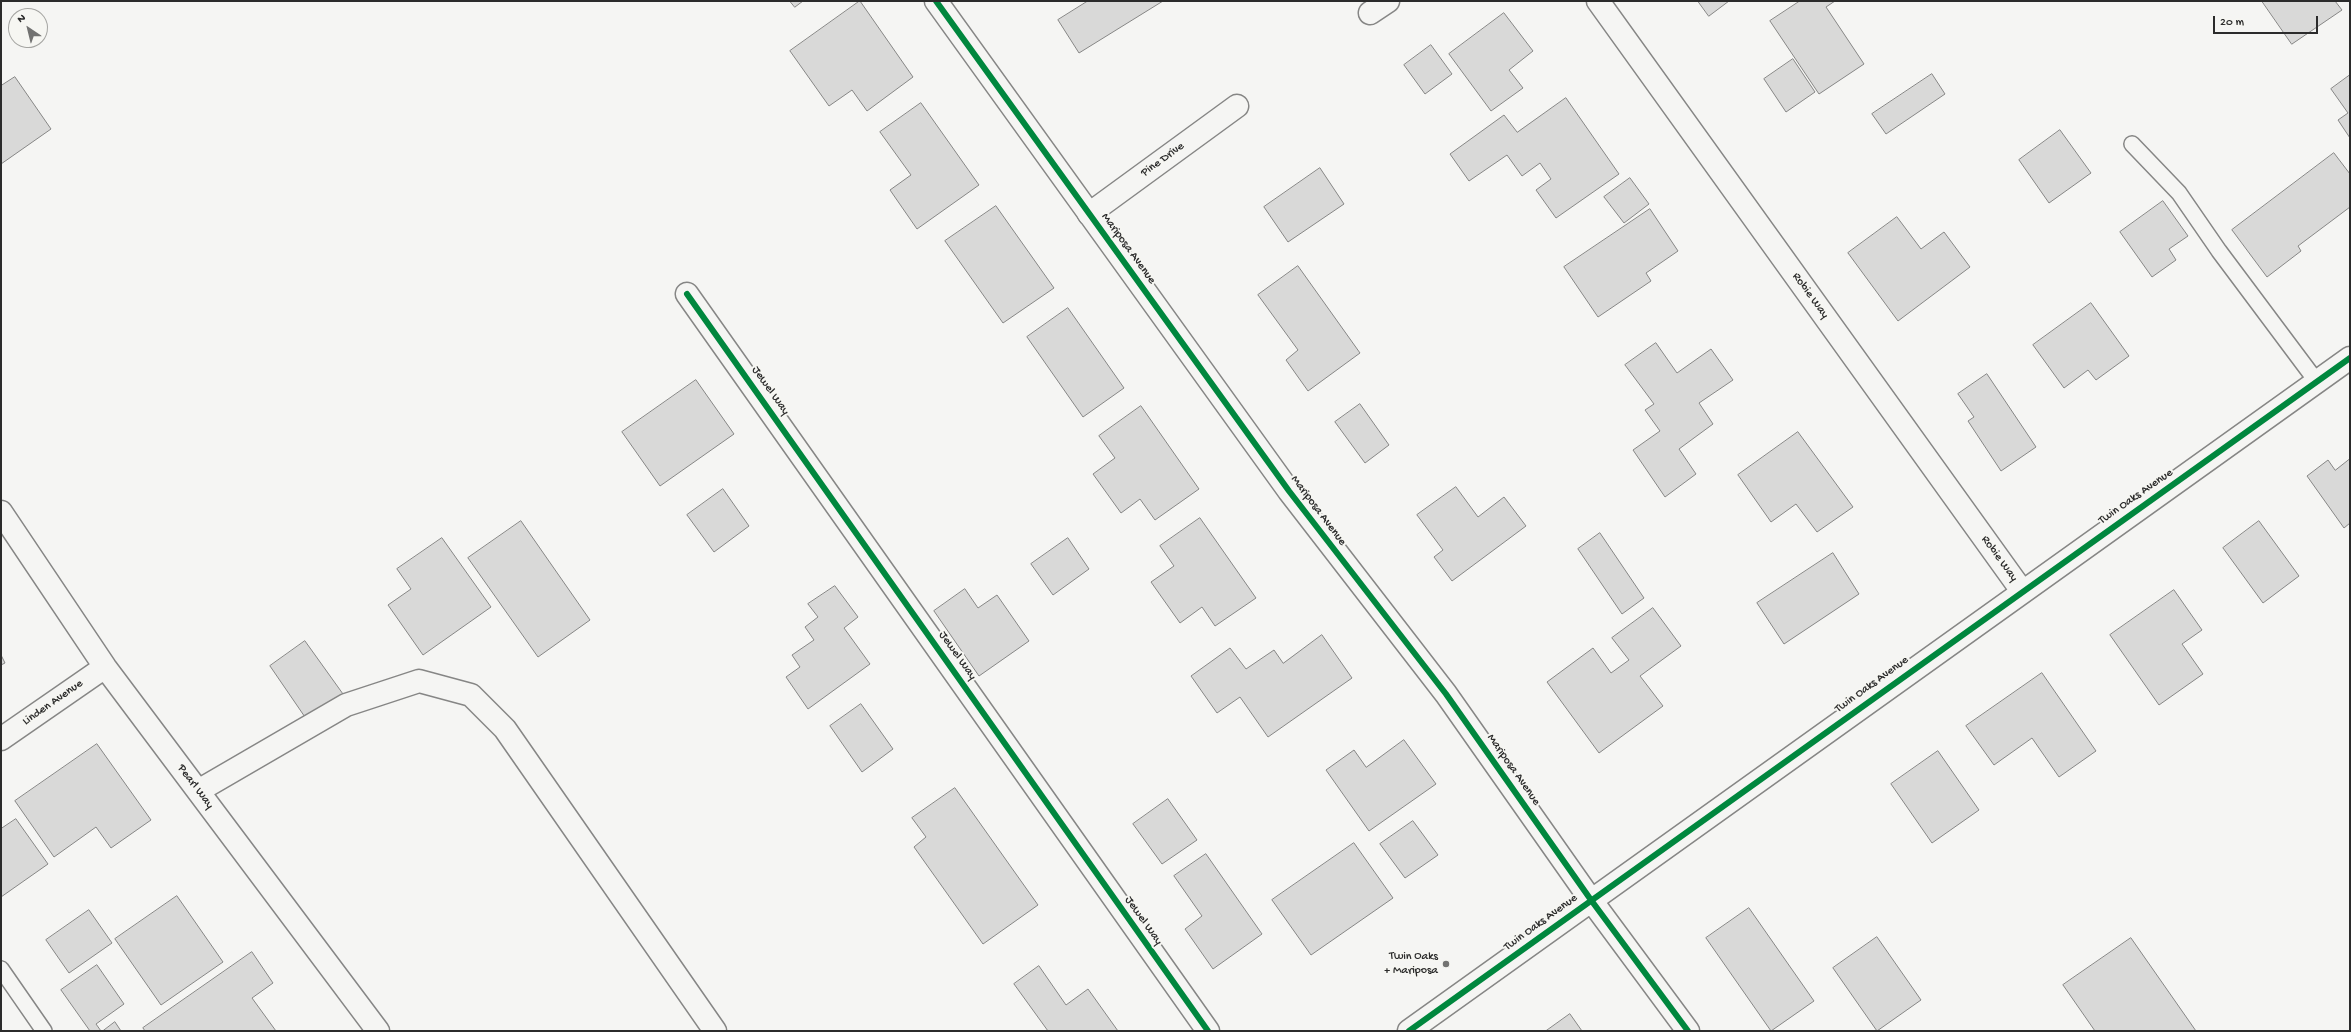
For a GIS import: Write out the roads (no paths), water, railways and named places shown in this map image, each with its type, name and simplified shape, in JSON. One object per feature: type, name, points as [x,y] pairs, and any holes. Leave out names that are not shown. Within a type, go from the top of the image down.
[{"type":"street","name":"Mariposa Avenue","points":[[936,1],[1289,491],[1446,694],[1591,900],[1688,1031]]},
{"type":"street","points":[[1370,13],[1388,1]]},
{"type":"street","name":"Robie Way","points":[[1598,1],[2022,591]]},
{"type":"street","name":"Pine Drive","points":[[1089,214],[1237,106]]},
{"type":"street","name":"Jewel Way","points":[[687,294],[1208,1031]]},
{"type":"street","name":"Twin Oaks Avenue","points":[[1408,1031],[2350,358]]},
{"type":"street","name":"Pearl Way","points":[[1,512],[10,532],[105,667],[378,1031]]},
{"type":"street","name":"Linden Avenue","points":[[1,739],[105,667]]},
{"type":"street","points":[[198,791],[346,705],[418,681],[471,695],[505,729],[715,1031]]},
{"type":"lane","points":[[2132,144],[2179,193],[2219,251],[2317,382]]},
{"type":"lane","points":[[1,969],[44,1031]]},
{"type":"place","name":"Twin Oaks + Mariposa","points":[[1446,964]]}]
